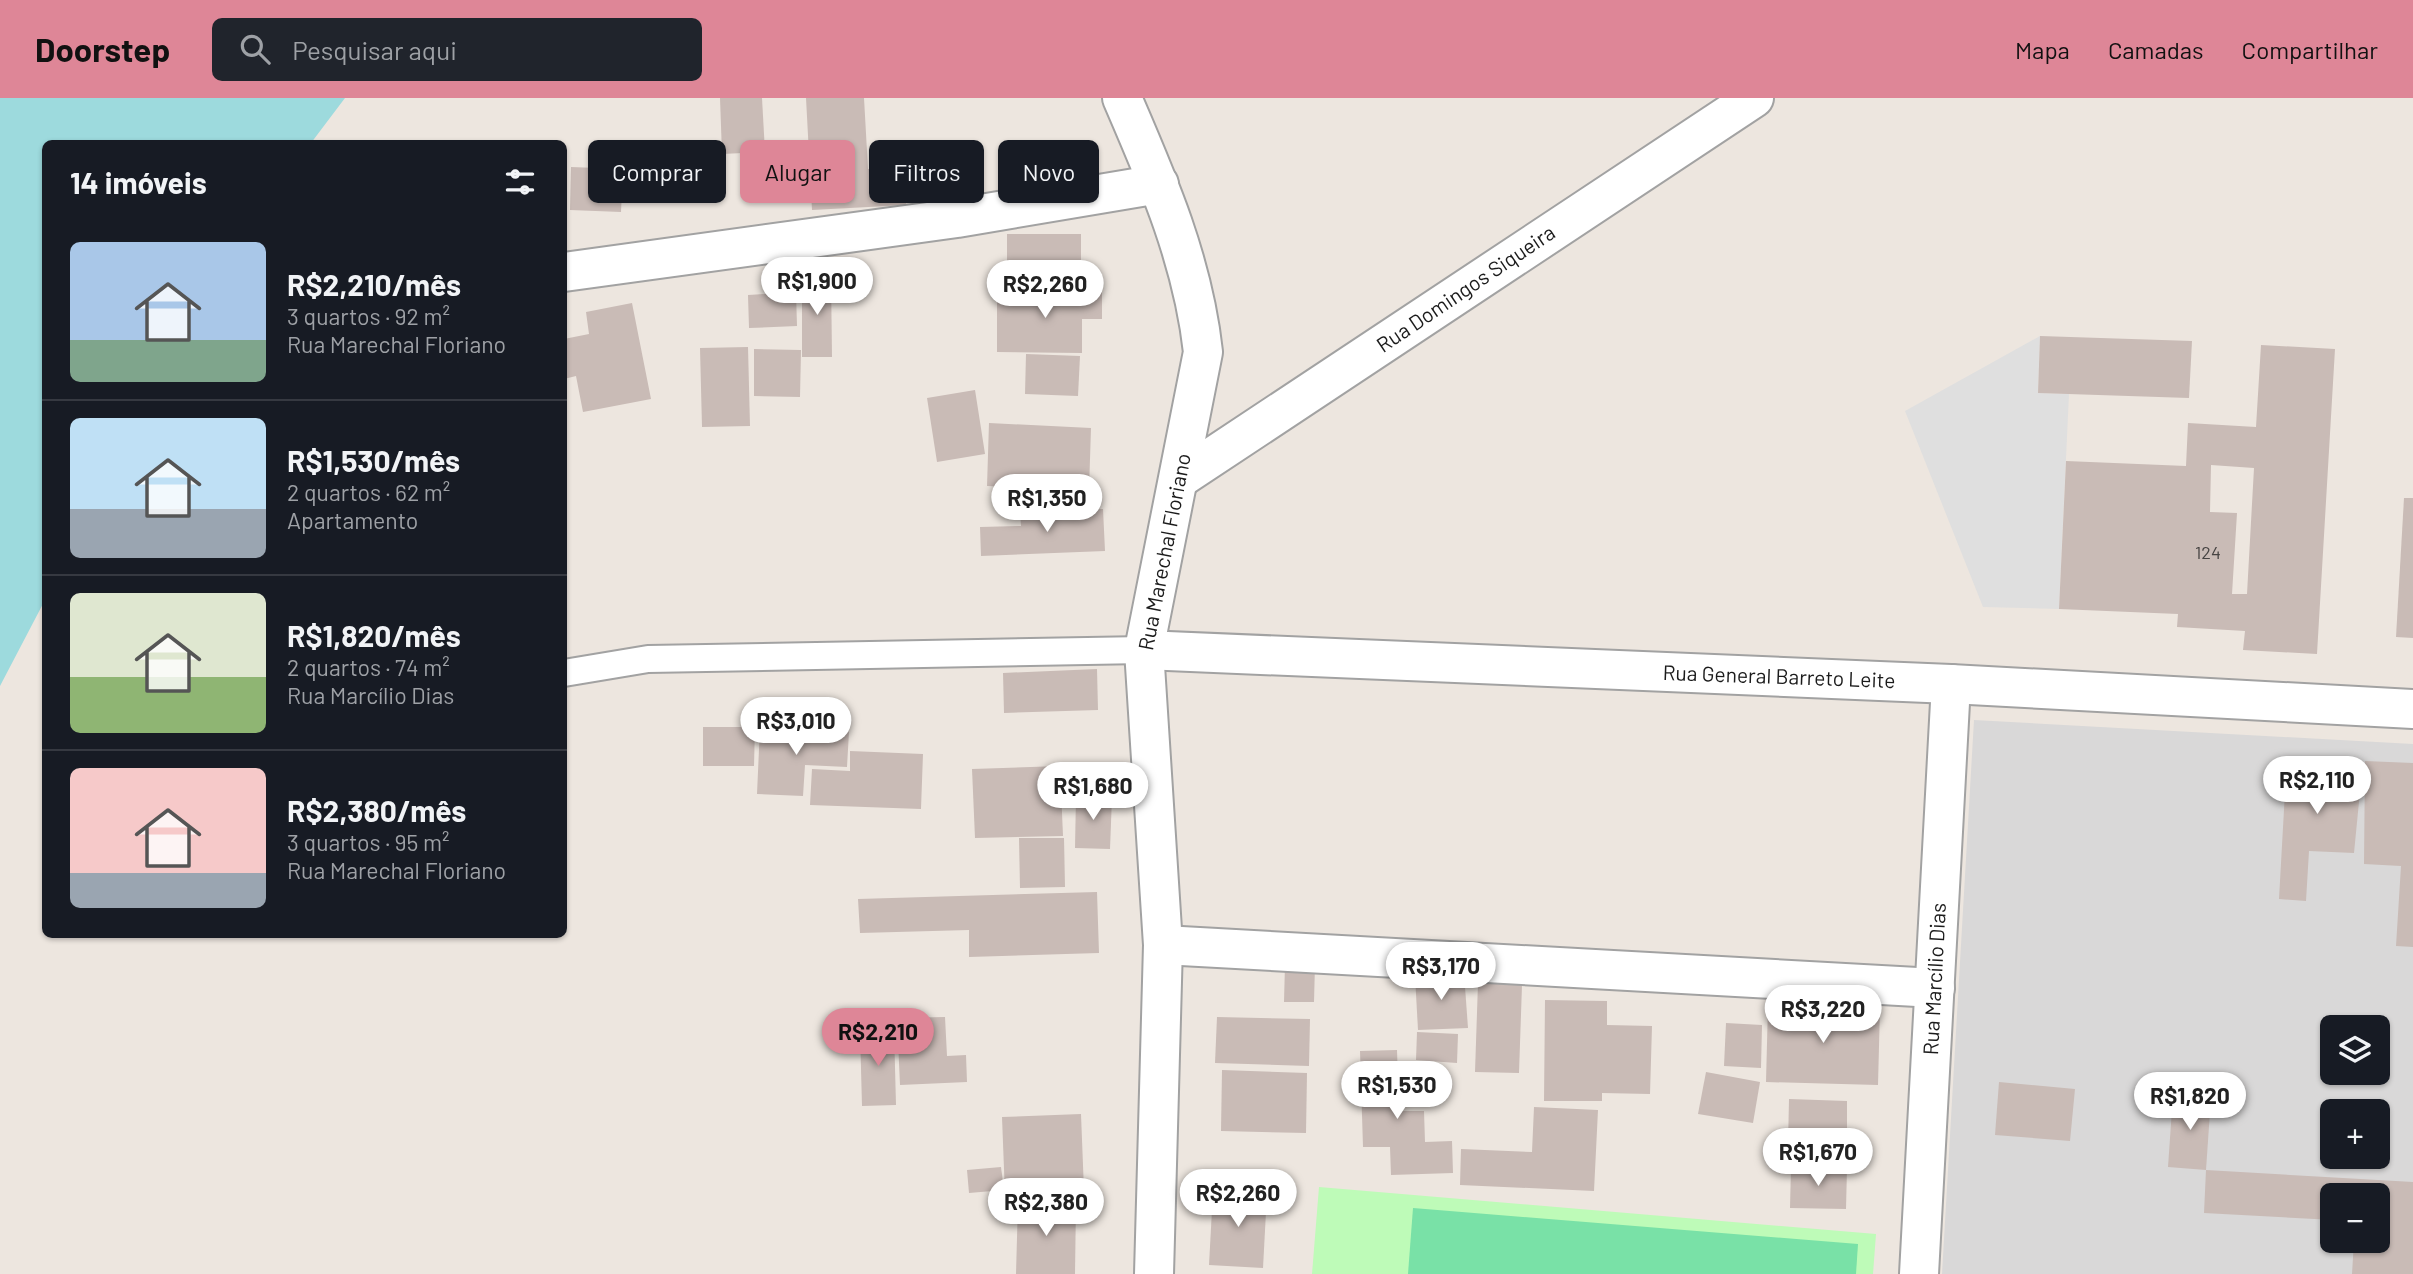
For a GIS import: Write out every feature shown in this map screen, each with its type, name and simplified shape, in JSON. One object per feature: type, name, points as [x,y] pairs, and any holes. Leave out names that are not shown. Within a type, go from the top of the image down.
[{"type":"street","name":"Rua Marechal Floriano","points":[[1122,98],[1182,245],[1198,304],[1203,352],[1144,650],[1163,945],[1154,1274]]},
{"type":"street","name":"Rua Domingos Siqueira","points":[[1179,479],[1754,98]]},
{"type":"street","points":[[567,272],[957,218],[1159,184]]},
{"type":"street","name":"Rua General Barreto Leite","points":[[1144,650],[1951,684],[2413,709]]},
{"type":"street","name":"Rua Marcílio Dias","points":[[1919,1274],[1951,684]]},
{"type":"street","points":[[1163,945],[1935,988]]},
{"type":"lane","points":[[567,672],[648,659],[1144,650]]},
{"type":"shaded area","points":[[2040,336],[2038,393],[2069,394],[2059,609],[1983,607],[1905,411]]},
{"type":"shaded area","points":[[1974,720],[2413,744],[2413,1274],[1942,1274]]},
{"type":"green space","points":[[1319,1187],[1876,1234],[1873,1274],[1312,1274]]},
{"type":"green space","points":[[1413,1208],[1858,1244],[1856,1274],[1408,1274]]},
{"type":"water","points":[[0,98],[345,98],[313,140],[42,140],[42,606],[0,686]]},
{"type":"building","points":[[720,98],[762,98],[764,140],[740,140],[740,153],[726,154],[726,140],[722,140]]},
{"type":"building","points":[[806,98],[864,98],[869,203],[906,205],[812,210],[812,203],[855,203],[855,140],[808,140]]},
{"type":"building","points":[[571,167],[588,168],[588,203],[621,203],[621,212],[570,210]]},
{"type":"building","points":[[1007,234],[1081,234],[1081,283],[1007,283]]},
{"type":"building","points":[[802,277],[831,277],[832,357],[802,357]]},
{"type":"building","points":[[997,290],[1102,291],[1102,319],[1082,319],[1082,353],[997,352]]},
{"type":"building","points":[[796,292],[797,326],[749,328],[748,295]]},
{"type":"building","points":[[632,303],[651,399],[583,412],[576,376],[567,378],[567,338],[589,334],[586,312]]},
{"type":"building","points":[[2040,336],[2192,341],[2189,398],[2038,393]]},
{"type":"building","points":[[2261,345],[2335,349],[2317,654],[2243,650],[2245,631],[2177,627],[2178,614],[2059,609],[2066,461],[2186,466],[2188,423],[2256,427]],"holes":[[[2211,465],[2254,468],[2247,594],[2232,594],[2237,513],[2210,512]]]},
{"type":"building","points":[[748,347],[750,426],[702,427],[700,348]]},
{"type":"building","points":[[754,349],[801,350],[800,397],[754,396]]},
{"type":"building","points":[[1026,354],[1080,356],[1078,396],[1025,394]]},
{"type":"building","points":[[975,390],[985,454],[937,462],[927,398]]},
{"type":"building","points":[[989,423],[1091,428],[1089,490],[987,486]]},
{"type":"building","points":[[2404,498],[2413,498],[2413,638],[2396,637]]},
{"type":"building","points":[[1103,509],[1105,551],[981,556],[980,527],[1021,526],[1020,512]]},
{"type":"building","points":[[1097,669],[1098,710],[1004,713],[1003,673]]},
{"type":"building","points":[[703,727],[755,727],[754,766],[703,766]]},
{"type":"building","points":[[760,727],[849,732],[847,767],[805,765],[803,796],[757,794]]},
{"type":"building","points":[[850,751],[923,754],[921,809],[810,805],[812,769],[850,771]]},
{"type":"building","points":[[2287,756],[2363,761],[2354,853],[2309,851],[2306,901],[2279,899]]},
{"type":"building","points":[[2365,761],[2413,763],[2413,947],[2396,946],[2401,866],[2364,864]]},
{"type":"building","points":[[1060,766],[1063,836],[975,838],[972,769]]},
{"type":"building","points":[[1076,796],[1112,797],[1110,849],[1075,848]]},
{"type":"building","points":[[1019,838],[1064,838],[1065,887],[1020,888]]},
{"type":"building","points":[[1097,892],[1099,953],[969,957],[969,930],[860,933],[858,899]]},
{"type":"building","points":[[1285,964],[1315,964],[1314,1002],[1284,1002]]},
{"type":"building","points":[[1464,973],[1468,1028],[1418,1030],[1415,976]]},
{"type":"building","points":[[1478,983],[1522,985],[1519,1073],[1475,1072]]},
{"type":"building","points":[[1545,1000],[1607,1001],[1607,1025],[1652,1026],[1650,1094],[1602,1093],[1602,1101],[1544,1101]]},
{"type":"building","points":[[1768,1005],[1880,1008],[1878,1085],[1766,1082]]},
{"type":"building","points":[[945,1017],[947,1056],[966,1055],[967,1082],[900,1085],[897,1018]]},
{"type":"building","points":[[1217,1017],[1310,1019],[1309,1066],[1215,1063]]},
{"type":"building","points":[[1726,1023],[1762,1025],[1761,1068],[1724,1066]]},
{"type":"building","points":[[894,1030],[896,1105],[862,1106],[860,1031]]},
{"type":"building","points":[[1417,1032],[1458,1034],[1457,1063],[1416,1060]]},
{"type":"building","points":[[1397,1050],[1399,1111],[1424,1111],[1425,1142],[1452,1141],[1453,1173],[1391,1175],[1390,1147],[1363,1147],[1360,1051]]},
{"type":"building","points":[[1222,1070],[1307,1073],[1306,1133],[1221,1131]]},
{"type":"building","points":[[1706,1072],[1760,1082],[1753,1123],[1698,1114]]},
{"type":"building","points":[[1999,1082],[2075,1089],[2070,1141],[1995,1135]]},
{"type":"building","points":[[2173,1095],[2211,1097],[2206,1170],[2168,1167]]},
{"type":"building","points":[[1789,1099],[1847,1101],[1847,1147],[1788,1145]]},
{"type":"building","points":[[1534,1107],[1598,1110],[1594,1191],[1460,1185],[1461,1149],[1532,1152]]},
{"type":"building","points":[[1081,1114],[1084,1191],[1005,1195],[1002,1117]]},
{"type":"building","points":[[1790,1148],[1843,1151],[1842,1166],[1789,1163]]},
{"type":"building","points":[[1001,1167],[1004,1190],[969,1193],[967,1170]]},
{"type":"building","points":[[1791,1167],[1847,1168],[1846,1209],[1790,1208]]},
{"type":"building","points":[[2206,1170],[2413,1182],[2413,1274],[2352,1274],[2353,1253],[2390,1253],[2390,1183],[2320,1183],[2320,1219],[2204,1213]]},
{"type":"building","points":[[1213,1191],[1267,1193],[1263,1268],[1209,1265]]},
{"type":"building","points":[[1018,1202],[1076,1203],[1075,1274],[1016,1274]]}]
